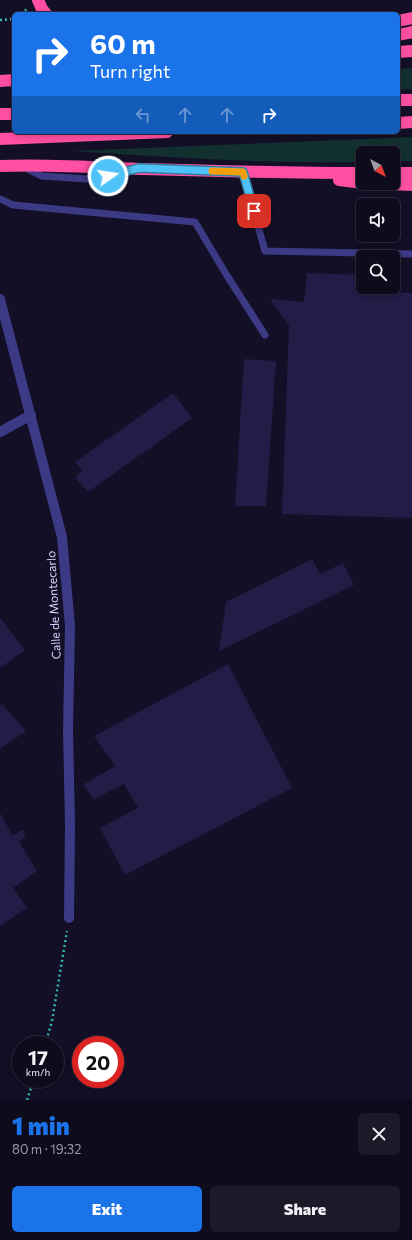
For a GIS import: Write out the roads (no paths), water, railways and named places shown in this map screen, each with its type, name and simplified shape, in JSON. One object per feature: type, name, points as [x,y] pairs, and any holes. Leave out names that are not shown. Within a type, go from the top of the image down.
[{"type":"highway","points":[[38,0],[44,12]]},
{"type":"highway","points":[[400,21],[412,18]]},
{"type":"highway","points":[[400,35],[412,32]]},
{"type":"highway","points":[[400,52],[412,51]]},
{"type":"highway","points":[[0,81],[12,80]]},
{"type":"highway","points":[[400,100],[412,100]]},
{"type":"highway","points":[[0,114],[12,114]]},
{"type":"highway","points":[[400,123],[412,122]]},
{"type":"highway","points":[[0,139],[119,134]]},
{"type":"highway","points":[[0,166],[20,165],[139,168],[282,174],[356,174]]},
{"type":"highway","points":[[282,174],[356,182]]},
{"type":"highway","points":[[400,174],[412,174]]},
{"type":"highway","points":[[400,184],[412,185]]},
{"type":"street","name":"Calle de Montecarlo","points":[[0,299],[62,537],[70,626],[68,730],[70,825],[69,918]]},
{"type":"street","points":[[0,432],[31,415]]},
{"type":"lane","points":[[243,172],[265,251],[412,254]]},
{"type":"lane","points":[[0,199],[13,205],[195,222],[265,336]]}]
